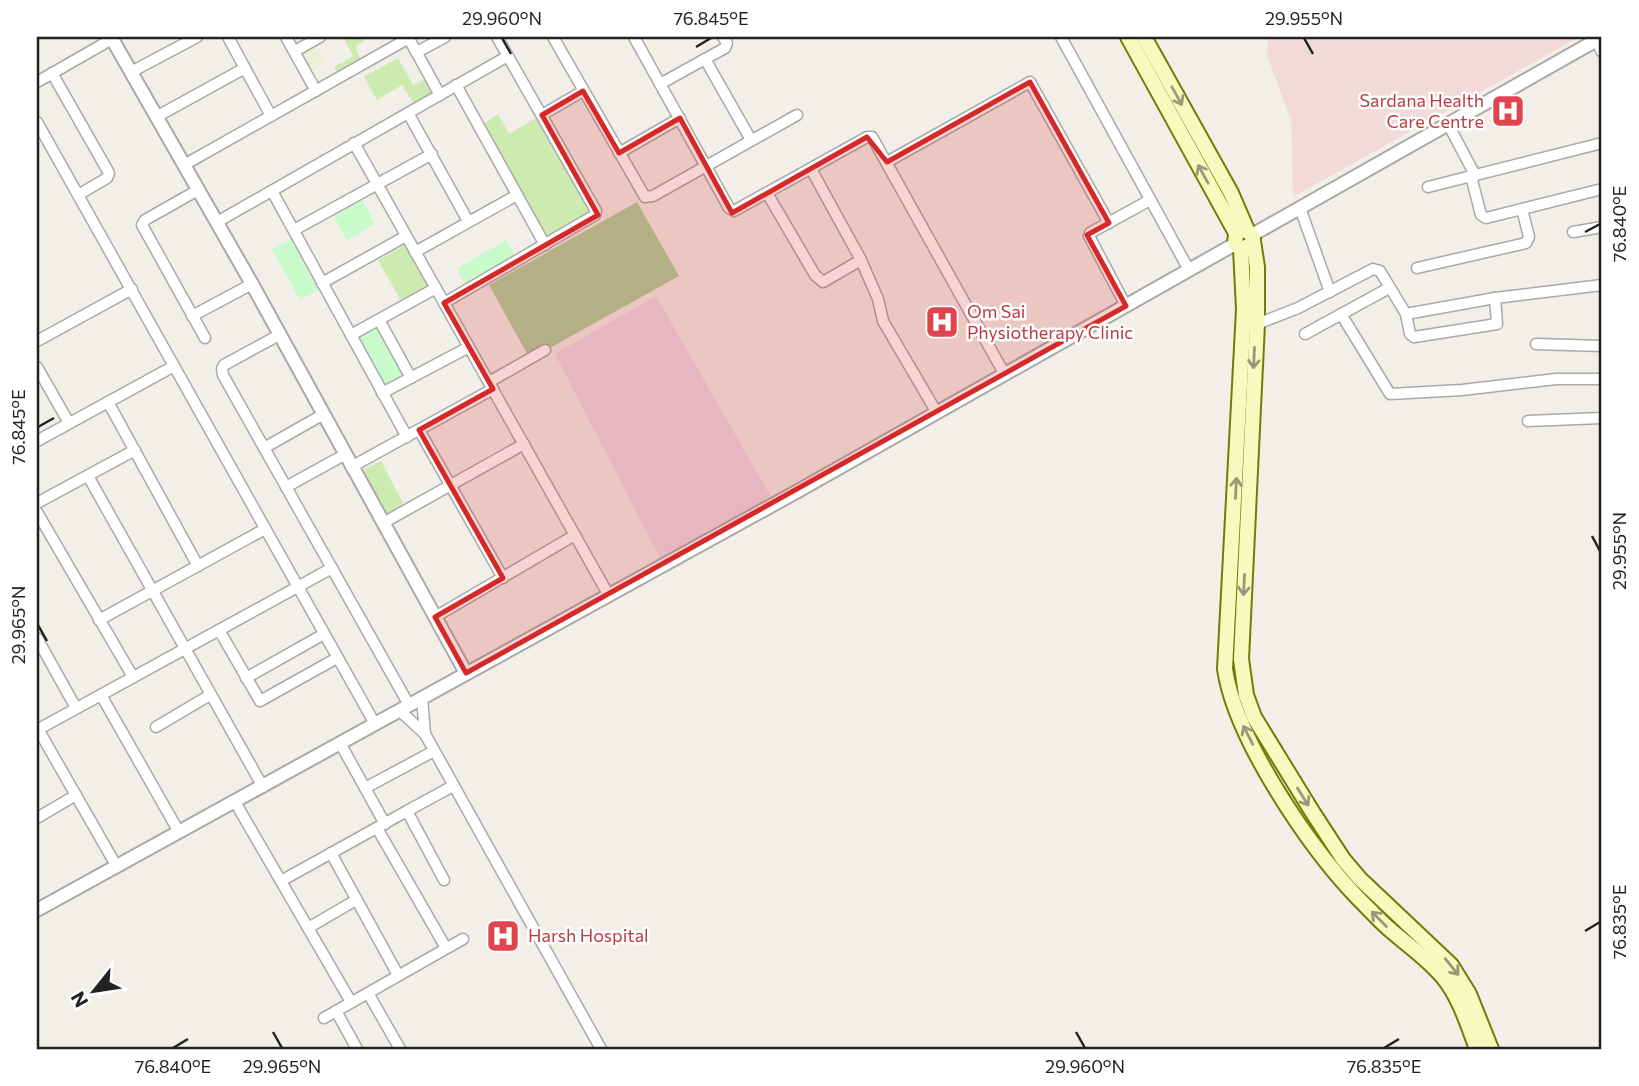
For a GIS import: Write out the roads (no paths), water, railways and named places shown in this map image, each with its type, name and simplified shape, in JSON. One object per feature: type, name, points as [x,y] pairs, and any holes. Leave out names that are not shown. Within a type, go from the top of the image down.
[{"type":"main road","points":[[1128,37],[1244,239],[1257,267],[1257,324],[1241,659],[1246,695],[1267,742],[1343,859],[1380,900],[1440,953],[1461,979],[1491,1049]]},
{"type":"main road","points":[[1144,37],[1231,193],[1244,239],[1244,309],[1225,669],[1228,692],[1269,778],[1325,858],[1355,895],[1444,978],[1461,1006],[1477,1049]]},
{"type":"street","points":[[131,72],[197,37]]},
{"type":"street","points":[[228,37],[271,116]]},
{"type":"street","points":[[286,37],[316,91]]},
{"type":"street","points":[[295,51],[320,37]]},
{"type":"street","points":[[184,165],[408,37],[440,95]]},
{"type":"street","points":[[444,303],[593,217],[596,211],[496,37]]},
{"type":"street","points":[[553,37],[645,197],[653,196],[797,114]]},
{"type":"street","points":[[635,37],[729,208],[734,211],[867,137],[872,138],[1004,375]]},
{"type":"street","points":[[660,84],[727,46],[723,37]]},
{"type":"street","points":[[1061,37],[1189,270]]},
{"type":"street","points":[[37,80],[112,38],[252,284],[466,673]]},
{"type":"street","points":[[416,52],[440,38]]},
{"type":"street","points":[[37,910],[937,413],[1448,124],[1600,43]]},
{"type":"street","points":[[216,222],[508,56]]},
{"type":"street","points":[[705,59],[751,140]]},
{"type":"street","points":[[156,117],[245,68]]},
{"type":"street","points":[[52,73],[109,173],[107,178],[78,195]]},
{"type":"street","points":[[887,162],[1030,82],[1109,223]]},
{"type":"street","points":[[456,85],[545,245]]},
{"type":"street","points":[[542,115],[583,91]]},
{"type":"street","points":[[408,113],[468,221]]},
{"type":"street","points":[[619,153],[680,118]]},
{"type":"street","points":[[37,122],[375,724]]},
{"type":"street","points":[[1448,124],[1473,175],[1483,217],[1602,189]]},
{"type":"street","points":[[1428,187],[1602,143]]},
{"type":"street","points":[[354,144],[608,594]]},
{"type":"street","points":[[294,230],[432,154]]},
{"type":"street","points":[[811,169],[861,260],[878,299],[883,321],[937,413]]},
{"type":"street","points":[[198,190],[145,220],[142,225],[205,338]]},
{"type":"street","points":[[272,191],[407,437]]},
{"type":"street","points":[[766,193],[819,281],[822,282],[861,260]]},
{"type":"street","points":[[415,252],[517,195]]},
{"type":"street","points":[[1126,306],[1089,236],[1150,200]]},
{"type":"street","points":[[1300,208],[1330,292]]},
{"type":"street","points":[[1417,268],[1526,243],[1529,237],[1521,209]]},
{"type":"street","points":[[1573,232],[1602,228]]},
{"type":"street","points":[[322,283],[406,236]]},
{"type":"street","points":[[1257,324],[1298,308],[1373,269],[1380,271],[1406,314],[1410,334],[1414,337],[1495,325],[1498,321],[1495,298]]},
{"type":"street","points":[[192,316],[252,284]]},
{"type":"street","points":[[1406,314],[1495,298],[1602,285]]},
{"type":"street","points":[[351,335],[436,288]]},
{"type":"street","points":[[1305,334],[1389,288]]},
{"type":"street","points":[[37,341],[132,289]]},
{"type":"street","points":[[1341,314],[1390,394],[1462,390],[1556,379],[1602,379]]},
{"type":"street","points":[[379,320],[411,377]]},
{"type":"street","points":[[279,335],[222,369],[223,375],[332,568],[404,708],[425,734],[601,1049]]},
{"type":"street","points":[[1536,344],[1602,346]]},
{"type":"street","points":[[382,393],[469,347]]},
{"type":"street","points":[[351,467],[419,430],[545,351]]},
{"type":"street","points":[[37,441],[174,366]]},
{"type":"street","points":[[37,368],[69,424]]},
{"type":"street","points":[[108,402],[198,566]]},
{"type":"street","points":[[264,448],[322,415]]},
{"type":"street","points":[[1528,421],[1602,418]]},
{"type":"street","points":[[419,430],[503,578]]},
{"type":"street","points":[[383,523],[524,444]]},
{"type":"street","points":[[37,503],[135,450]]},
{"type":"street","points":[[286,487],[344,455]]},
{"type":"street","points":[[88,476],[263,787]]},
{"type":"street","points":[[37,512],[133,677]]},
{"type":"street","points":[[99,620],[265,529]]},
{"type":"street","points":[[435,617],[575,535]]},
{"type":"street","points":[[117,867],[38,730],[332,568]]},
{"type":"street","points":[[219,630],[260,701],[337,658]]},
{"type":"street","points":[[246,678],[324,634]]},
{"type":"street","points":[[37,638],[41,654],[76,708]]},
{"type":"street","points":[[101,695],[179,832]]},
{"type":"street","points":[[156,727],[210,695]]},
{"type":"street","points":[[422,698],[425,734]]},
{"type":"street","points":[[340,743],[446,948]]},
{"type":"street","points":[[365,788],[434,751]]},
{"type":"street","points":[[281,881],[453,786]]},
{"type":"street","points":[[37,818],[76,795]]},
{"type":"street","points":[[235,802],[351,1002]]},
{"type":"street","points":[[407,811],[444,880]]},
{"type":"street","points":[[331,853],[398,975]]},
{"type":"street","points":[[308,928],[356,900]]},
{"type":"street","points":[[324,1018],[463,939]]},
{"type":"street","points":[[368,993],[400,1049]]},
{"type":"street","points":[[336,1011],[357,1049]]},
{"type":"place","name":"Sardana Health Care Centre","points":[[1508,111]]},
{"type":"place","name":"Om Sai Physiotherapy Clinic","points":[[942,322]]},
{"type":"place","name":"Harsh Hospital","points":[[503,936]]}]
